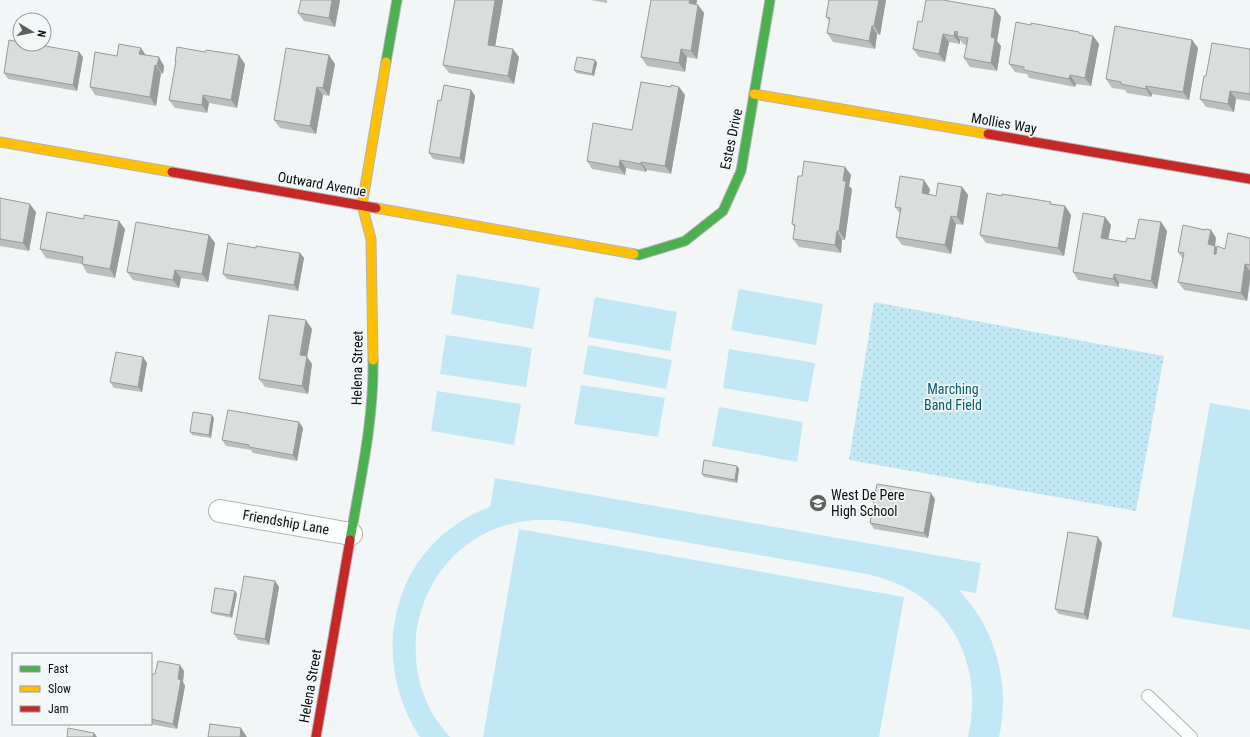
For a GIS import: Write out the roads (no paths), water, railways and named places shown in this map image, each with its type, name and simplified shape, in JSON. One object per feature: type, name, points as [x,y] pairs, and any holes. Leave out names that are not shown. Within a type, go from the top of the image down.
[{"type":"street","name":"Helena Street","points":[[316,737],[369,428],[373,378],[371,239],[362,205],[397,0]]},
{"type":"street","name":"Estes Drive","points":[[640,255],[685,241],[723,211],[741,171],[770,0]]},
{"type":"street","name":"Mollies Way","points":[[754,94],[1250,179]]},
{"type":"street","name":"Outward Avenue","points":[[0,142],[640,255]]},
{"type":"street","name":"Friendship Lane","points":[[220,511],[351,534]]},
{"type":"lane","points":[[1148,696],[1191,737]]},
{"type":"place","name":"West De Pere High School","points":[[818,503]]},
{"type":"park label","name":"Marching Band Field","points":[[953,398]]}]
